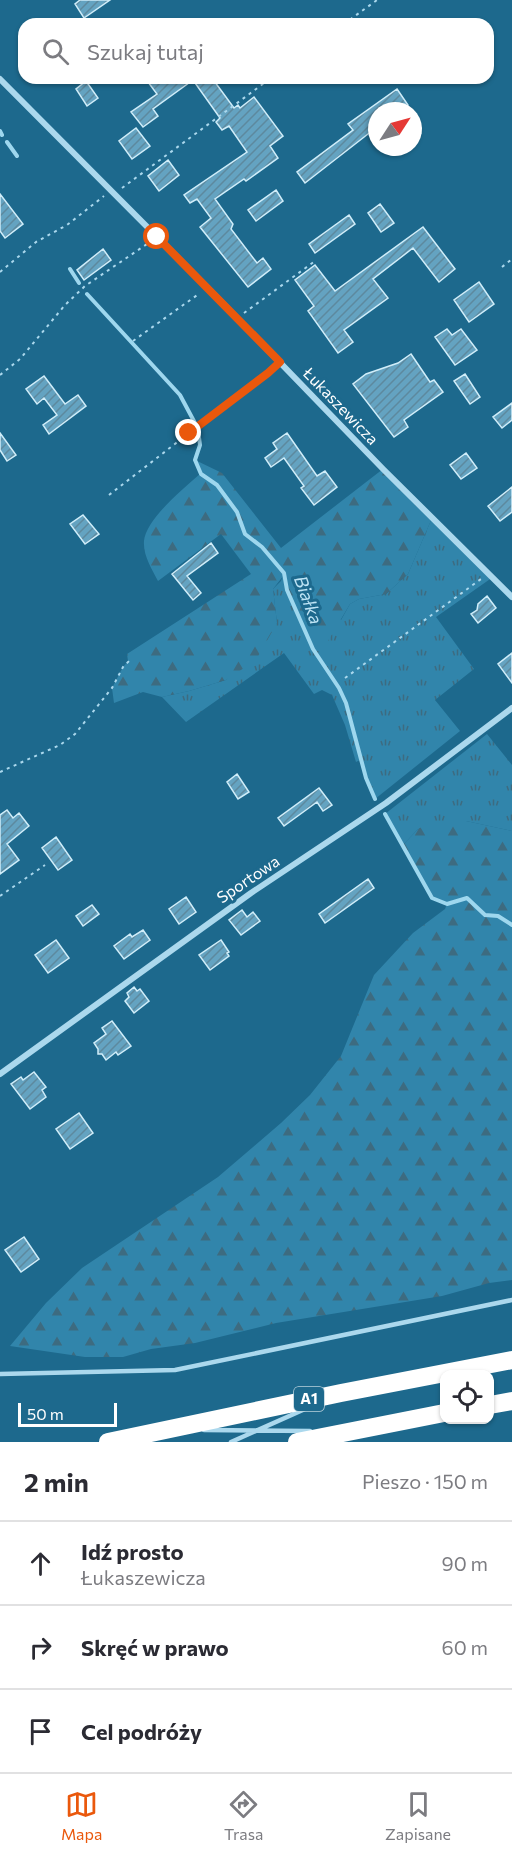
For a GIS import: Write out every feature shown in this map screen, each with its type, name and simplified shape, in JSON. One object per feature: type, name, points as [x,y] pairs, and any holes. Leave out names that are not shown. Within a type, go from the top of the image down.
[{"type":"highway","name":"A1","points":[[108,1442],[512,1360]]},
{"type":"highway","points":[[494,1404],[512,1401]]},
{"type":"highway","points":[[297,1442],[440,1414]]},
{"type":"street","name":"Łukaszewicza","points":[[0,79],[512,597]]},
{"type":"street","name":"Sportowa","points":[[0,1074],[241,900],[386,803],[512,708]]},
{"type":"lane","points":[[0,1374],[175,1370],[512,1300]]},
{"type":"lane","points":[[231,1442],[341,1393]]},
{"type":"lane","points":[[165,1429],[349,1432]]},
{"type":"path","points":[[352,18],[377,0]]},
{"type":"path","points":[[0,272],[36,242],[67,225],[264,84]]},
{"type":"path","points":[[0,375],[20,359],[65,305],[85,286],[157,237]]},
{"type":"path","points":[[501,267],[512,259]]},
{"type":"path","points":[[237,318],[315,261]]},
{"type":"path","points":[[133,341],[207,287]]},
{"type":"path","points":[[109,495],[280,362]]},
{"type":"path","points":[[345,678],[480,580],[487,572]]},
{"type":"path","points":[[0,772],[60,745],[75,734],[129,661]]},
{"type":"path","points":[[0,896],[45,865]]},
{"type":"green space","points":[[195,460],[222,473],[281,548],[383,469],[432,518],[408,574],[386,594],[359,599],[350,604],[328,641],[313,649],[287,590],[284,575],[273,589],[277,623],[256,660],[226,680],[162,697],[143,692],[114,703],[112,688],[128,661],[127,654],[251,574],[221,534],[158,581],[146,557],[144,541],[146,532],[158,514],[200,474]]},
{"type":"green space","points":[[432,518],[493,577],[436,617],[474,669],[435,700],[460,731],[375,799],[360,760],[356,762],[345,725],[332,695],[322,690],[314,694],[284,653],[186,722],[162,697],[226,680],[277,623],[273,589],[281,581],[284,573],[341,620],[350,604],[359,599],[386,594],[408,574]]},
{"type":"green space","points":[[487,734],[512,765],[512,831],[466,821],[418,829],[403,845],[385,814]]},
{"type":"green space","points":[[432,821],[466,821],[512,831],[512,1280],[489,1283],[442,1296],[276,1323],[195,1343],[151,1349],[123,1357],[85,1357],[10,1346],[46,1303],[82,1268],[218,1177],[310,1095],[341,1056],[374,975],[413,933],[445,909],[447,904],[432,898],[403,845],[418,829]]},
{"type":"building","points":[[80,0],[110,0],[84,18],[75,4]]},
{"type":"building","points":[[82,84],[88,84],[98,98],[87,106],[76,89]]},
{"type":"building","points":[[150,84],[187,84],[153,109],[158,116],[143,127],[131,112],[157,94]]},
{"type":"building","points":[[196,84],[216,84],[234,108],[238,105],[240,108],[254,97],[283,136],[270,146],[278,158],[246,181],[244,179],[215,199],[233,224],[231,229],[257,263],[263,258],[271,269],[248,287],[200,227],[211,218],[197,199],[190,203],[184,195],[247,152],[229,126],[222,130],[216,122],[220,118]]},
{"type":"building","points":[[397,89],[406,102],[379,102]]},
{"type":"building","points":[[368,110],[368,134],[305,183],[297,172],[353,130],[348,124]]},
{"type":"building","points":[[136,128],[150,146],[132,159],[119,141]]},
{"type":"building","points":[[168,160],[179,175],[159,191],[148,176]]},
{"type":"building","points":[[276,190],[283,201],[256,221],[248,210]]},
{"type":"building","points":[[0,194],[23,224],[5,238],[0,231]]},
{"type":"building","points":[[380,204],[394,223],[381,232],[368,213]]},
{"type":"building","points":[[349,215],[355,224],[315,253],[309,244]]},
{"type":"building","points":[[423,227],[455,269],[439,282],[413,248],[373,279],[388,298],[344,330],[353,342],[338,353],[308,311],[314,306],[295,280],[315,265],[335,291]]},
{"type":"building","points":[[103,249],[111,260],[84,280],[77,270]]},
{"type":"building","points":[[479,282],[494,304],[469,322],[454,300]]},
{"type":"building","points":[[447,329],[452,335],[461,329],[477,350],[455,365],[435,337]]},
{"type":"building","points":[[411,354],[430,382],[434,380],[443,392],[404,420],[408,427],[394,437],[353,384],[366,374],[398,363]]},
{"type":"building","points":[[465,374],[480,397],[470,404],[454,381]]},
{"type":"building","points":[[44,376],[65,404],[78,395],[86,406],[49,434],[43,425],[57,415],[44,398],[37,404],[26,389]]},
{"type":"building","points":[[512,403],[512,420],[502,428],[493,417]]},
{"type":"building","points":[[0,433],[16,455],[7,461],[0,450]]},
{"type":"building","points":[[287,433],[317,476],[325,471],[337,487],[314,505],[301,488],[304,486],[284,458],[271,467],[265,458],[277,449],[273,443]]},
{"type":"building","points":[[466,453],[477,468],[461,479],[450,465]]},
{"type":"building","points":[[512,487],[512,512],[500,521],[488,506]]},
{"type":"building","points":[[83,515],[99,534],[85,544],[70,524]]},
{"type":"building","points":[[211,543],[218,553],[187,576],[201,593],[193,600],[172,574]]},
{"type":"building","points":[[487,596],[496,608],[478,623],[471,614],[477,610],[478,604]]},
{"type":"building","points":[[512,653],[512,683],[498,664]]},
{"type":"building","points":[[237,774],[249,792],[238,799],[227,782]]},
{"type":"building","points":[[319,788],[332,805],[323,811],[317,802],[284,826],[278,818]]},
{"type":"building","points":[[7,810],[13,818],[19,813],[29,826],[7,844],[19,860],[0,874],[0,815]]},
{"type":"building","points":[[56,837],[72,860],[58,870],[42,848]]},
{"type":"building","points":[[368,879],[374,888],[325,923],[319,914]]},
{"type":"building","points":[[186,897],[196,912],[179,924],[169,909]]},
{"type":"building","points":[[92,905],[99,914],[83,926],[76,916]]},
{"type":"building","points":[[242,910],[247,917],[253,912],[260,921],[241,935],[229,920]]},
{"type":"building","points":[[143,930],[150,940],[124,959],[114,946],[130,934],[132,937]]},
{"type":"building","points":[[56,940],[69,958],[48,973],[35,955]]},
{"type":"building","points":[[221,940],[229,956],[210,970],[199,955]]},
{"type":"building","points":[[134,987],[137,991],[140,989],[149,1001],[134,1013],[125,1001],[129,997],[127,993]]},
{"type":"building","points":[[112,1021],[131,1046],[118,1055],[116,1052],[106,1060],[102,1054],[98,1054],[94,1043],[106,1034],[102,1028]]},
{"type":"building","points":[[34,1072],[46,1087],[42,1090],[46,1097],[30,1109],[11,1084],[21,1077],[23,1080]]},
{"type":"building","points":[[79,1113],[93,1133],[70,1149],[56,1129]]},
{"type":"building","points":[[24,1237],[39,1259],[21,1272],[5,1250]]},
{"type":"waterway","name":"Białka","points":[[0,131],[2,135]]},
{"type":"waterway","name":"Białka","points":[[7,142],[17,156]]},
{"type":"waterway","name":"Białka","points":[[70,269],[79,283]]},
{"type":"waterway","name":"Białka","points":[[87,294],[180,395],[196,425]]},
{"type":"waterway","name":"Białka","points":[[198,430],[200,445],[195,460],[201,474],[217,485],[237,512],[245,534],[262,547],[284,573],[287,590],[313,649],[339,688],[346,703],[366,778],[375,799]]},
{"type":"waterway","name":"Białka","points":[[385,814],[432,898],[447,904],[467,898],[485,915],[498,916],[512,925]]},
{"type":"route","points":[[157,237],[280,362],[189,433]]}]
